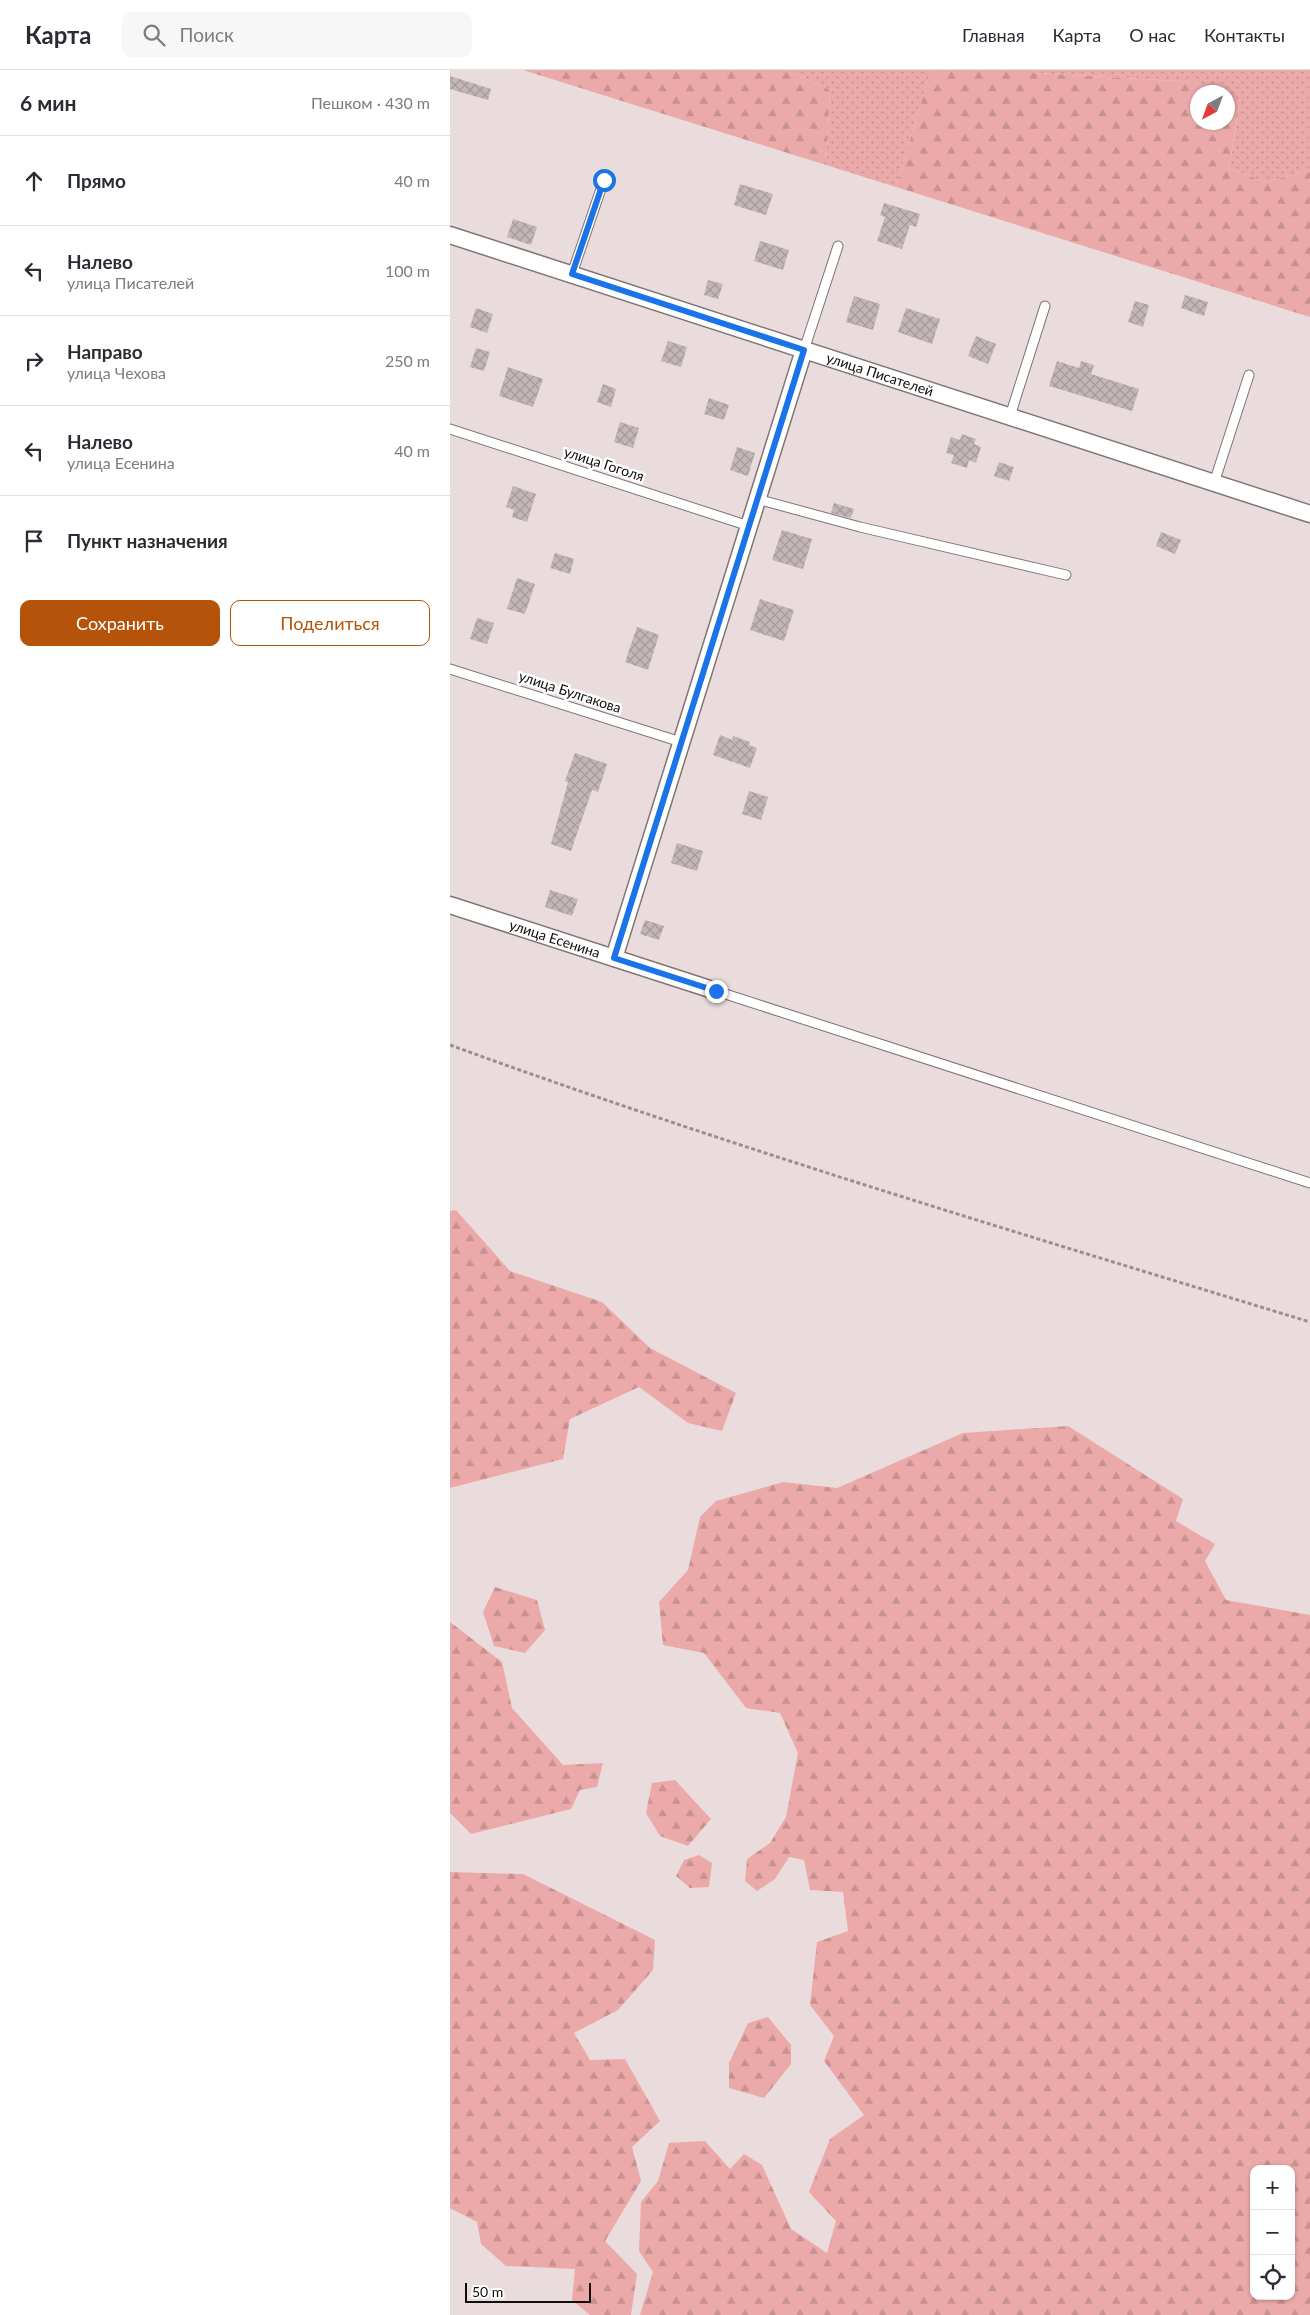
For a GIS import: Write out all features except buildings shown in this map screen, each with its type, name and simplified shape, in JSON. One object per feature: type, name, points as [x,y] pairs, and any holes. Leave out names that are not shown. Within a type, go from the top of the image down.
[{"type":"street","name":"улица Писателей","points":[[450,235],[1310,514]]},
{"type":"street","points":[[614,958],[804,350]]},
{"type":"street","name":"улица Есенина","points":[[450,905],[716,991]]},
{"type":"lane","points":[[572,274],[604,180]]},
{"type":"lane","points":[[804,350],[838,246]]},
{"type":"lane","points":[[1010,416],[1045,306]]},
{"type":"lane","points":[[1214,483],[1249,376]]},
{"type":"lane","name":"улица Гоголя","points":[[450,429],[749,526]]},
{"type":"lane","points":[[757,499],[860,527],[1066,575]]},
{"type":"lane","name":"улица Булгакова","points":[[450,669],[681,742]]},
{"type":"lane","points":[[716,991],[1310,1183]]},
{"type":"path","points":[[450,1045],[586,1095],[895,1194],[1310,1322]]},
{"type":"green space","points":[[523,70],[787,70],[830,90],[826,165]]},
{"type":"green space","points":[[787,70],[931,70],[896,187],[826,165],[830,90]]},
{"type":"green space","points":[[931,70],[1032,70],[1035,73],[1193,82],[1199,85],[1190,85],[1190,130],[1235,130],[1235,105],[1239,107],[1229,168],[1265,182],[1310,170],[1310,317],[896,187]]},
{"type":"green space","points":[[1032,70],[1310,70],[1310,170],[1265,182],[1229,168],[1239,108],[1235,105],[1235,85],[1199,85],[1193,82],[1035,73]]},
{"type":"green space","points":[[456,1210],[510,1271],[602,1302],[650,1348],[736,1393],[722,1431],[688,1423],[639,1387],[570,1419],[563,1459],[450,1488],[450,1211]]},
{"type":"green space","points":[[1068,1426],[1183,1499],[1176,1521],[1215,1544],[1205,1561],[1226,1600],[1310,1615],[1310,2315],[640,2315],[653,2272],[639,2251],[641,2202],[658,2181],[669,2143],[705,2141],[730,2169],[744,2154],[762,2165],[791,2229],[827,2253],[836,2221],[809,2192],[830,2139],[864,2115],[824,2061],[834,2036],[810,2005],[817,1942],[848,1931],[843,1892],[810,1890],[804,1860],[789,1857],[775,1879],[757,1891],[745,1881],[747,1859],[770,1843],[786,1817],[798,1753],[780,1713],[746,1708],[704,1653],[663,1645],[659,1602],[688,1570],[700,1517],[716,1501],[783,1482],[837,1488],[963,1433]]},
{"type":"green space","points":[[495,1587],[537,1600],[545,1630],[525,1653],[494,1646],[483,1612]]},
{"type":"green space","points":[[450,1622],[502,1662],[512,1708],[563,1765],[603,1763],[597,1787],[580,1790],[571,1809],[471,1834],[450,1813]]},
{"type":"green space","points":[[675,1780],[711,1819],[688,1846],[660,1836],[646,1813],[652,1783]]},
{"type":"green space","points":[[699,1855],[712,1863],[709,1887],[690,1888],[676,1876],[684,1860]]},
{"type":"green space","points":[[450,1872],[523,1874],[655,1940],[653,1970],[618,2010],[574,2033],[590,2060],[625,2059],[660,2121],[632,2147],[641,2181],[605,2241],[637,2274],[631,2315],[590,2315],[572,2300],[575,2269],[506,2266],[481,2244],[477,2222],[450,2208]]},
{"type":"green space","points":[[768,2017],[791,2045],[791,2064],[764,2098],[729,2088],[729,2063],[748,2023]]},
{"type":"route","points":[[604,180],[572,274],[804,350],[614,958],[716,991]]}]
